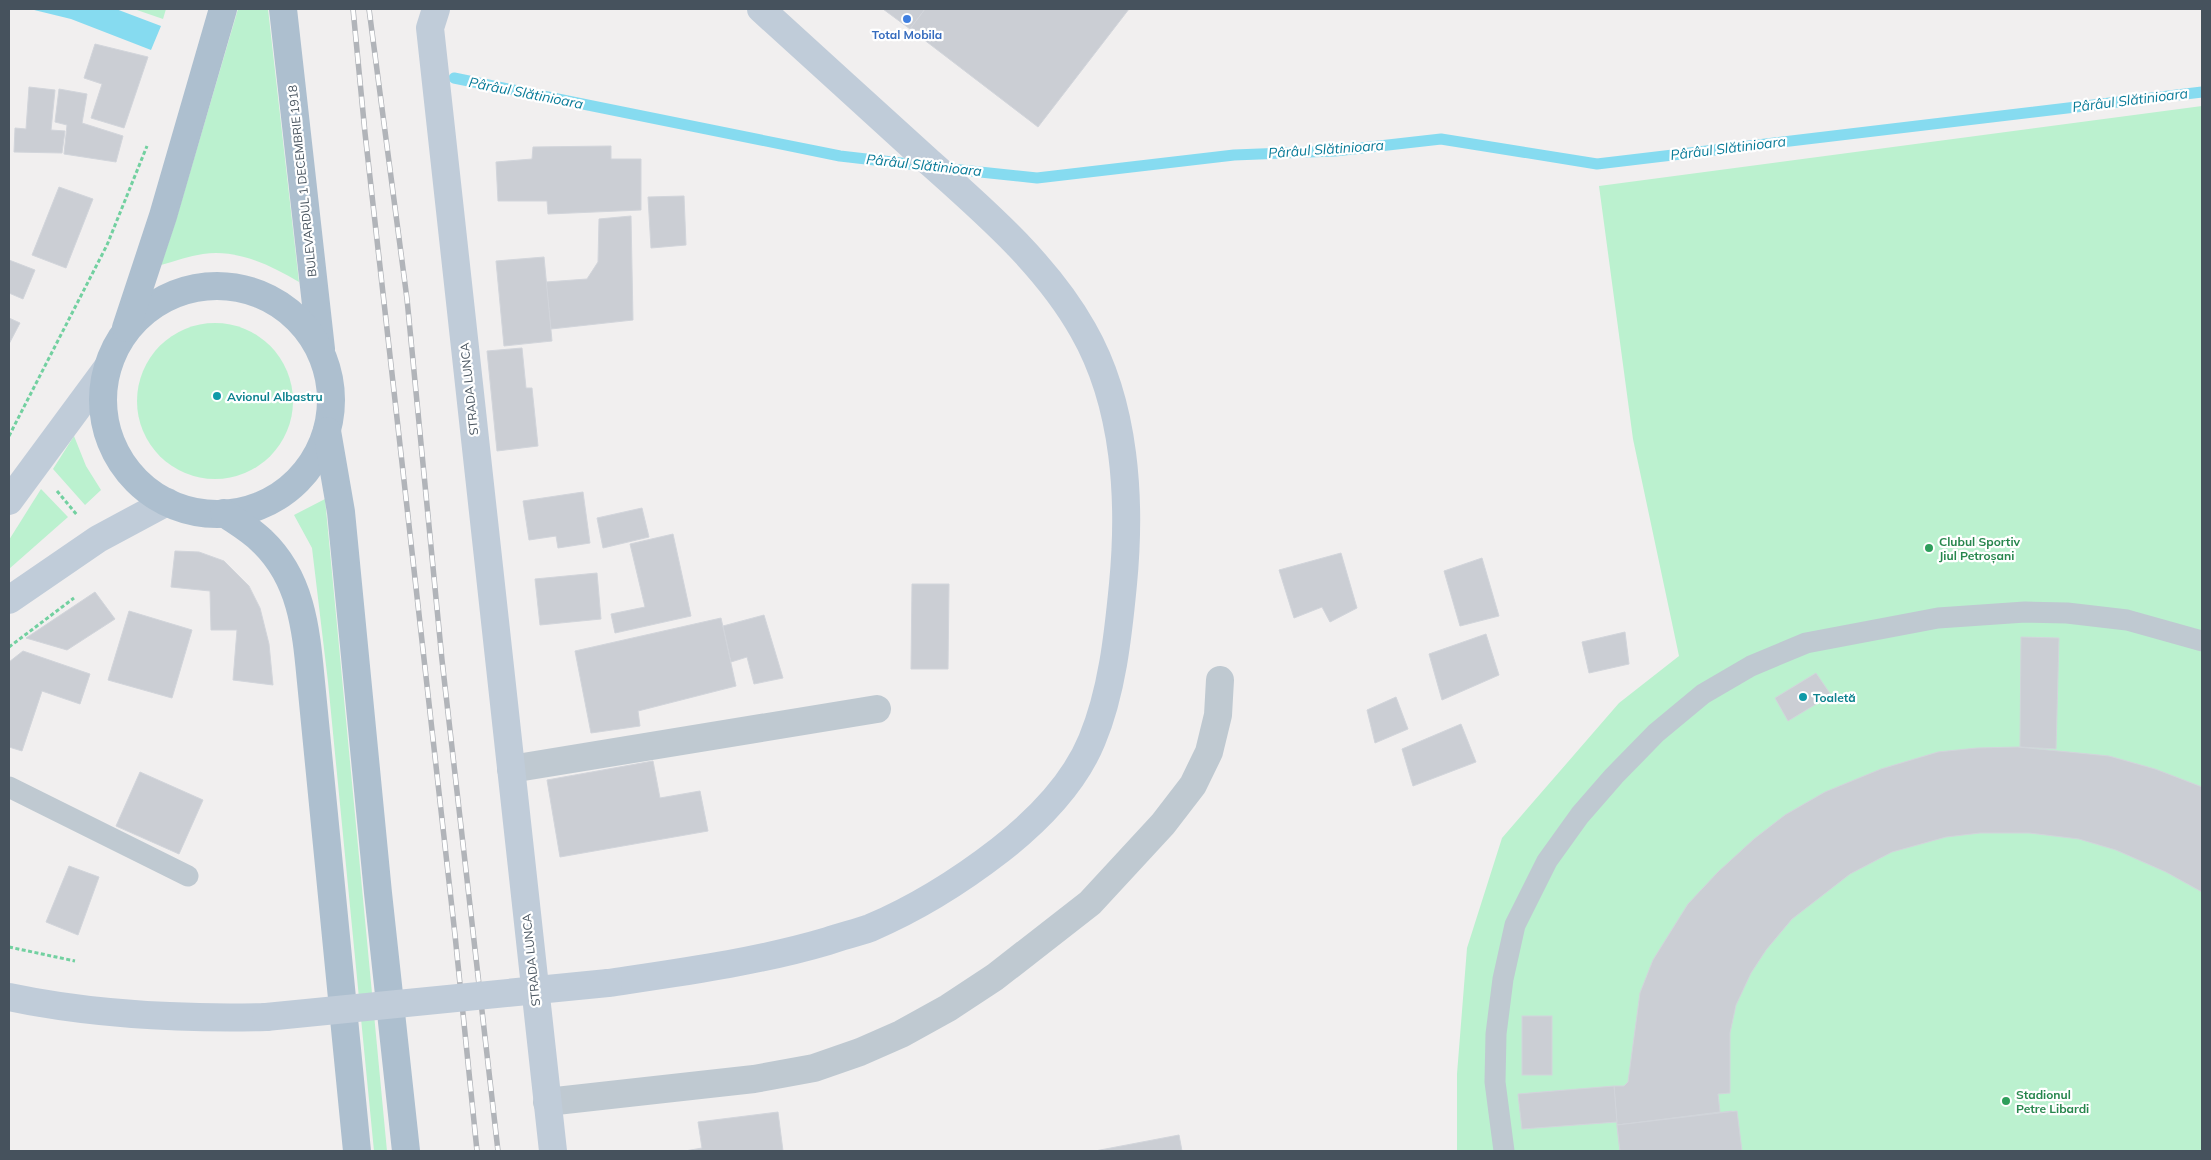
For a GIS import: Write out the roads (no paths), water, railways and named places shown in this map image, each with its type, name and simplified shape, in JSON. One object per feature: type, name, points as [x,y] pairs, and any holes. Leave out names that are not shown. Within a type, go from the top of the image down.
[{"type":"main road","points":[[9,501],[106,368],[114,349],[125,331],[162,216],[223,9]]},
{"type":"main road","name":"BULEVARDUL 1 DECEMBRIE 1918","points":[[282,9],[322,353]]},
{"type":"main road","points":[[9,997],[71,1009],[133,1016],[194,1019],[266,1017],[608,983],[709,968],[792,952],[868,928],[924,902],[973,871],[1026,829],[1064,789],[1092,742],[1107,691],[1119,622],[1125,562],[1126,501],[1120,444],[1107,383],[1083,330],[1050,283],[1017,245],[981,209],[761,9]]},
{"type":"main road","name":"STRADA LUNCA","points":[[431,15],[553,1151]]},
{"type":"main road","points":[[106,368],[103,408],[112,446],[122,463],[135,478],[150,492],[167,502],[186,509],[224,513],[252,508],[277,496],[299,478],[316,456],[327,430],[331,405],[329,378],[322,353],[300,320],[267,297],[229,286],[190,288],[153,304],[125,331]]},
{"type":"main road","points":[[327,430],[341,512],[376,874],[406,1151]]},
{"type":"main road","points":[[9,600],[98,539],[167,502]]},
{"type":"main road","points":[[224,513],[260,539],[270,550],[291,581],[302,610],[357,1151]]},
{"type":"street","points":[[547,1102],[754,1079],[814,1068],[860,1052],[901,1034],[948,1008],[995,977],[1090,903],[1162,824],[1194,785],[1209,752],[1218,715],[1220,680]]},
{"type":"street","points":[[511,768],[877,709]]},
{"type":"lane","points":[[1504,1151],[1495,1082],[1496,1034],[1503,979],[1515,925],[1547,861],[1580,815],[1614,776],[1656,733],[1703,694],[1751,666],[1806,643],[1938,618],[2025,612],[2067,613],[2127,620],[2202,641]]},
{"type":"lane","points":[[9,787],[188,876]]},
{"type":"water","points":[[30,9],[116,9],[161,26],[151,50],[71,19]]},
{"type":"waterway","name":"Pârâul Slătinioara","points":[[454,78],[840,156],[927,166]]},
{"type":"waterway","name":"Pârâul Slătinioara","points":[[942,168],[1037,178],[1234,155],[1335,151],[1441,139],[1597,164],[2202,92]]},
{"type":"railway","points":[[353,9],[477,1151]]},
{"type":"railway","points":[[369,9],[407,299],[442,660],[498,1151]]},
{"type":"place","name":"Total Mobila","points":[[907,19]]},
{"type":"place","name":"Avionul Albastru","points":[[217,396]]},
{"type":"place","name":"Clubul Sportiv Jiul Petroșani","points":[[1929,548]]},
{"type":"place","name":"Toaletă","points":[[1803,697]]},
{"type":"place","name":"Stadionul Petre Libardi","points":[[2006,1101]]}]
